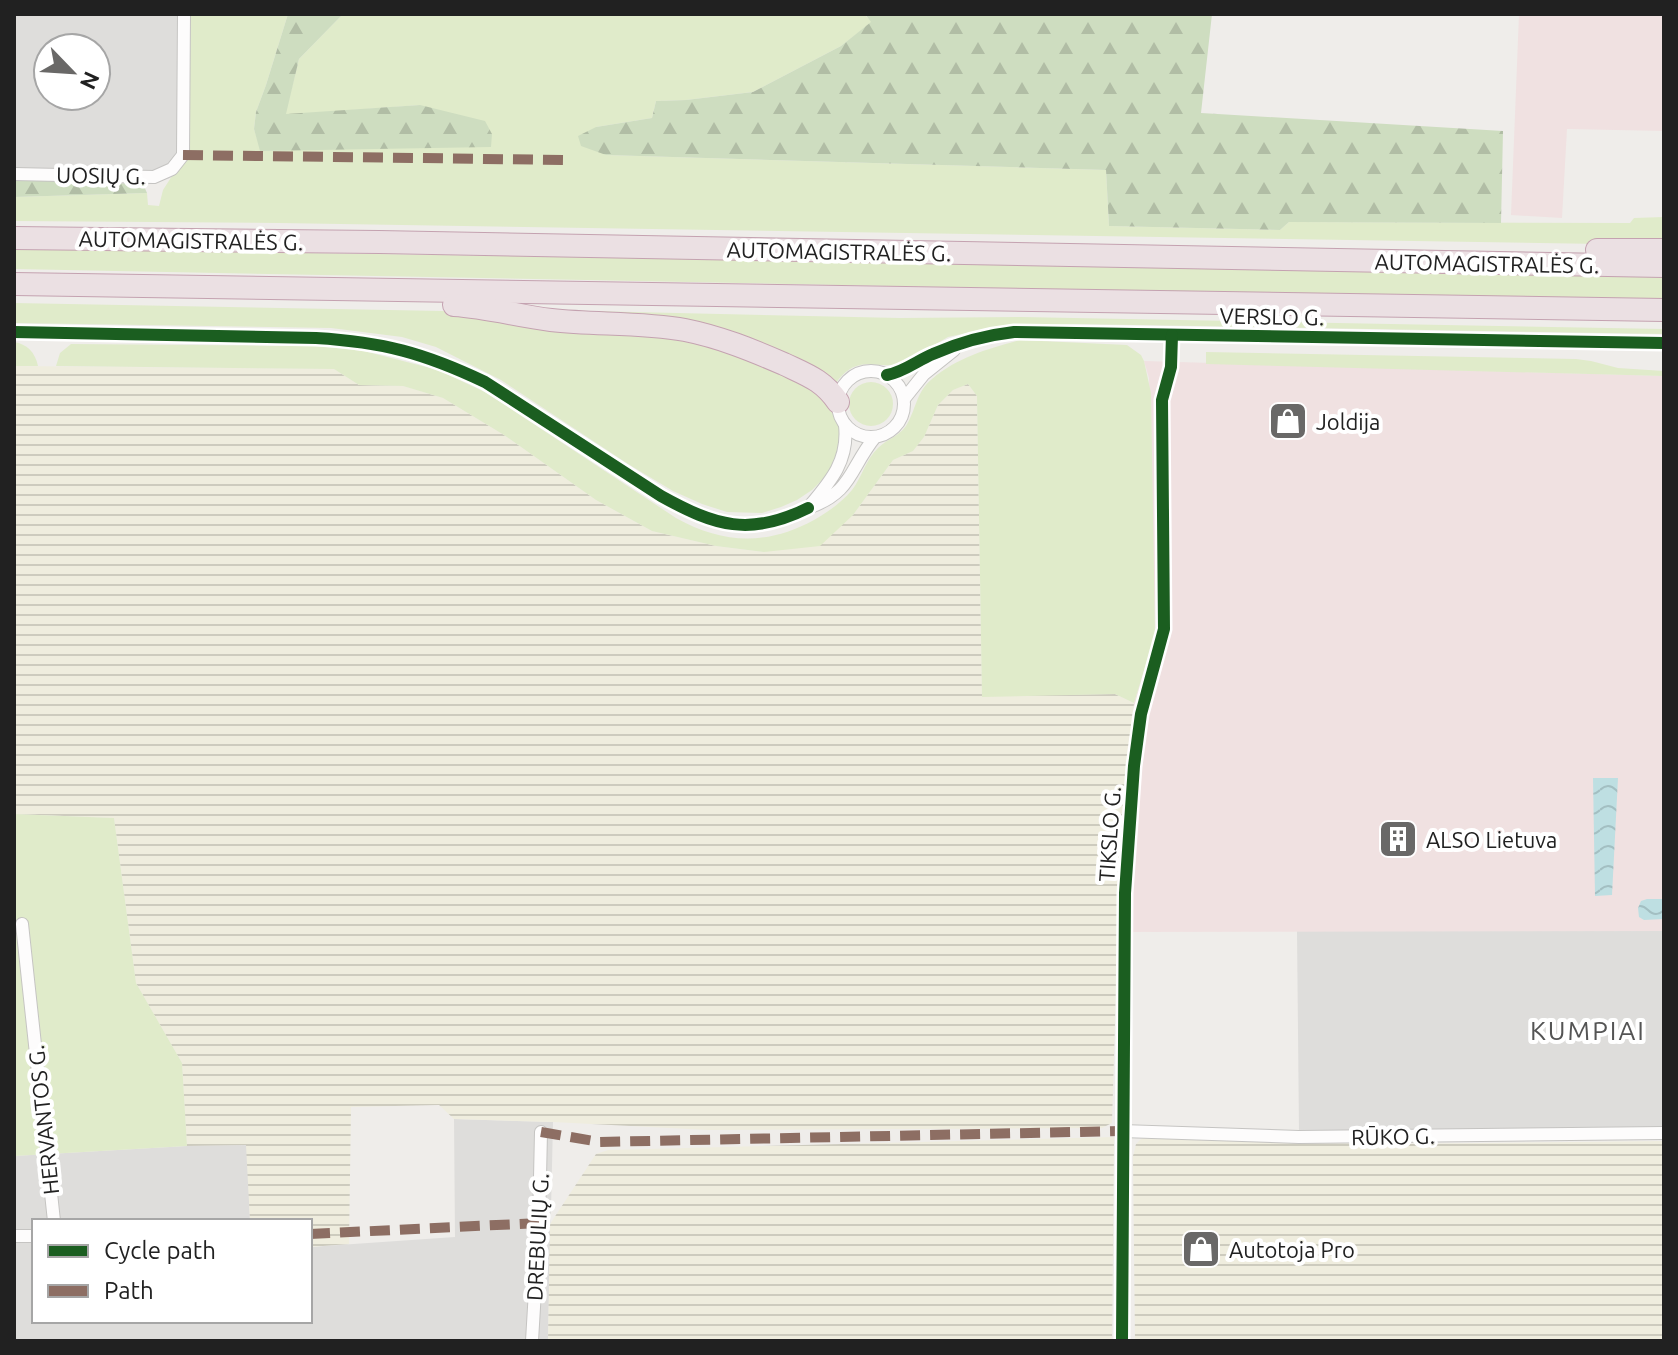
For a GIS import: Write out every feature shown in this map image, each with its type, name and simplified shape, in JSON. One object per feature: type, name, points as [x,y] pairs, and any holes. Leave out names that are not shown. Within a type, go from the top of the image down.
[{"type":"highway","name":"AUTOMAGISTRALĖS G.","points":[[14,238],[1664,266]]},
{"type":"highway","points":[[1324,260],[1375,248],[1664,250]]},
{"type":"highway","name":"AUTOMAGISTRALĖS G.","points":[[14,286],[1664,310]]},
{"type":"highway","points":[[14,286],[38,294],[418,302],[474,306],[547,320],[684,330],[752,350],[817,379],[838,402]]},
{"type":"street","name":"UOSIŲ G.","points":[[14,174],[154,177],[172,169],[183,155],[184,14]]},
{"type":"street","points":[[14,332],[316,338],[387,345],[454,367],[485,382],[661,496],[684,509],[734,525],[757,526],[776,522],[836,495],[875,437]]},
{"type":"street","name":"VERSLO G.","points":[[887,375],[904,370],[941,350],[991,335],[1014,332],[1664,343]]},
{"type":"street","name":"TIKSLO G.","points":[[1122,1341],[1125,893],[1141,714],[1164,629],[1162,400],[1171,367],[1172,335]]},
{"type":"street","name":"VERSLO G.","points":[[904,399],[924,374],[964,344]]},
{"type":"street","points":[[808,508],[838,469],[847,441],[838,402],[845,383],[852,376],[871,370],[887,375],[897,383],[904,399],[904,411],[893,429],[875,437],[859,435],[845,425]]},
{"type":"street","name":"HERVANTOS G.","points":[[22,924],[54,1219]]},
{"type":"street","name":"RŪKO G.","points":[[1122,1131],[1299,1137],[1664,1133]]},
{"type":"street","name":"DREBULIŲ G.","points":[[532,1341],[541,1132]]},
{"type":"shaded area","points":[[14,14],[190,14],[188,151],[170,178],[150,184],[14,180]]},
{"type":"shaded area","points":[[1519,14],[1664,14],[1664,131],[1567,129],[1562,218],[1511,215]]},
{"type":"shaded area","points":[[1144,361],[1664,376],[1664,931],[1117,932],[1121,823],[1134,703],[1155,635],[1149,378]]},
{"type":"shaded area","points":[[14,366],[334,369],[359,385],[403,386],[443,398],[504,435],[596,500],[652,531],[716,546],[764,552],[853,515],[893,460],[913,451],[924,437],[938,405],[953,390],[968,384],[977,396],[982,696],[1115,694],[1134,703],[1121,823],[1112,1123],[1102,1128],[708,1130],[454,1119],[439,1105],[351,1107],[349,1244],[312,1247],[312,1219],[250,1219],[246,1145],[187,1146],[182,1063],[136,983],[114,818],[14,814]]},
{"type":"shaded area","points":[[1297,931],[1664,931],[1664,1127],[1299,1131]]},
{"type":"shaded area","points":[[454,1119],[553,1122],[548,1341],[14,1341],[14,1156],[247,1145],[250,1219],[32,1219],[32,1323],[312,1323],[312,1247],[455,1237]]},
{"type":"shaded area","points":[[1114,1137],[1112,1341],[548,1341],[550,1224],[596,1154],[608,1150]]},
{"type":"shaded area","points":[[1142,1138],[1383,1144],[1664,1141],[1664,1341],[1135,1341],[1133,1156],[1136,1144]]},
{"type":"green space","points":[[191,14],[288,14],[256,112],[254,129],[261,151],[309,149],[420,105],[285,115],[299,59],[343,14],[864,14],[872,22],[841,46],[753,92],[656,101],[652,118],[596,127],[606,155],[1106,170],[1109,226],[1280,230],[1289,222],[1630,223],[1634,218],[1664,217],[1664,245],[14,221],[14,197],[147,193],[148,205],[159,206],[163,190],[188,151]]},
{"type":"green space","points":[[288,14],[343,14],[299,59],[286,114],[420,105],[485,121],[492,134],[491,147],[260,151],[254,129],[256,112]]},
{"type":"green space","points":[[865,14],[1212,14],[1201,113],[1503,131],[1501,223],[1289,222],[1280,230],[1109,226],[1106,170],[606,155],[581,146],[578,136],[596,127],[652,118],[656,101],[753,92],[841,46],[871,22]]},
{"type":"green space","points":[[14,180],[143,184],[147,193],[14,197]]},
{"type":"green space","points":[[14,249],[1664,277],[1664,301],[14,269]]},
{"type":"green space","points":[[14,303],[443,311],[696,339],[812,385],[828,400],[834,412],[840,432],[838,458],[827,475],[797,500],[762,513],[727,512],[673,491],[501,380],[436,347],[402,337],[331,328],[14,323]]},
{"type":"green space","points":[[545,310],[1664,329],[1664,334],[1073,324],[999,326],[948,337],[903,363],[860,365],[836,383],[782,355]]},
{"type":"green space","points":[[1020,340],[1127,345],[1144,361],[1151,393],[1155,635],[1134,703],[1115,694],[982,697],[977,396],[968,384],[953,390],[938,405],[924,437],[913,451],[893,460],[853,515],[820,546],[764,552],[716,546],[652,531],[596,500],[504,435],[443,398],[403,386],[359,385],[334,369],[56,366],[60,353],[71,344],[316,346],[364,351],[438,370],[487,393],[693,527],[728,537],[762,538],[814,520],[844,499],[859,480],[874,452],[906,426],[919,395],[942,371],[985,350]]},
{"type":"green space","points":[[14,342],[30,350],[38,366],[14,366]]},
{"type":"green space","points":[[1206,352],[1576,359],[1618,368],[1664,371],[1664,376],[1206,364]]},
{"type":"green space","points":[[871,382],[886,389],[893,404],[886,419],[871,426],[856,419],[849,404],[856,389]]},
{"type":"green space","points":[[14,814],[114,818],[136,983],[182,1063],[187,1146],[14,1156]]},
{"type":"water","points":[[1593,778],[1618,778],[1612,895],[1595,896]]},
{"type":"water","points":[[1664,899],[1664,919],[1644,920],[1639,917],[1641,901]]},
{"type":"marked path","points":[[183,155],[570,160]]},
{"type":"marked path","points":[[541,1132],[600,1142],[1122,1131]]},
{"type":"marked path","points":[[312,1234],[539,1223]]},
{"type":"cycle path","points":[[14,332],[316,338],[383,346],[442,363],[485,382],[661,496],[699,515],[716,521],[750,525],[768,523],[808,508]]},
{"type":"cycle path","points":[[887,375],[952,346],[1014,332],[1664,343]]},
{"type":"cycle path","points":[[1122,1341],[1125,893],[1141,714],[1164,629],[1162,400],[1171,367],[1172,335]]},
{"type":"place","name":"Joldija","points":[[1288,421]]},
{"type":"place","name":"ALSO Lietuva","points":[[1398,839]]},
{"type":"place","name":"Autotoja Pro","points":[[1201,1249]]},
{"type":"district","name":"KUMPIAI","points":[[1588,1030]]}]
